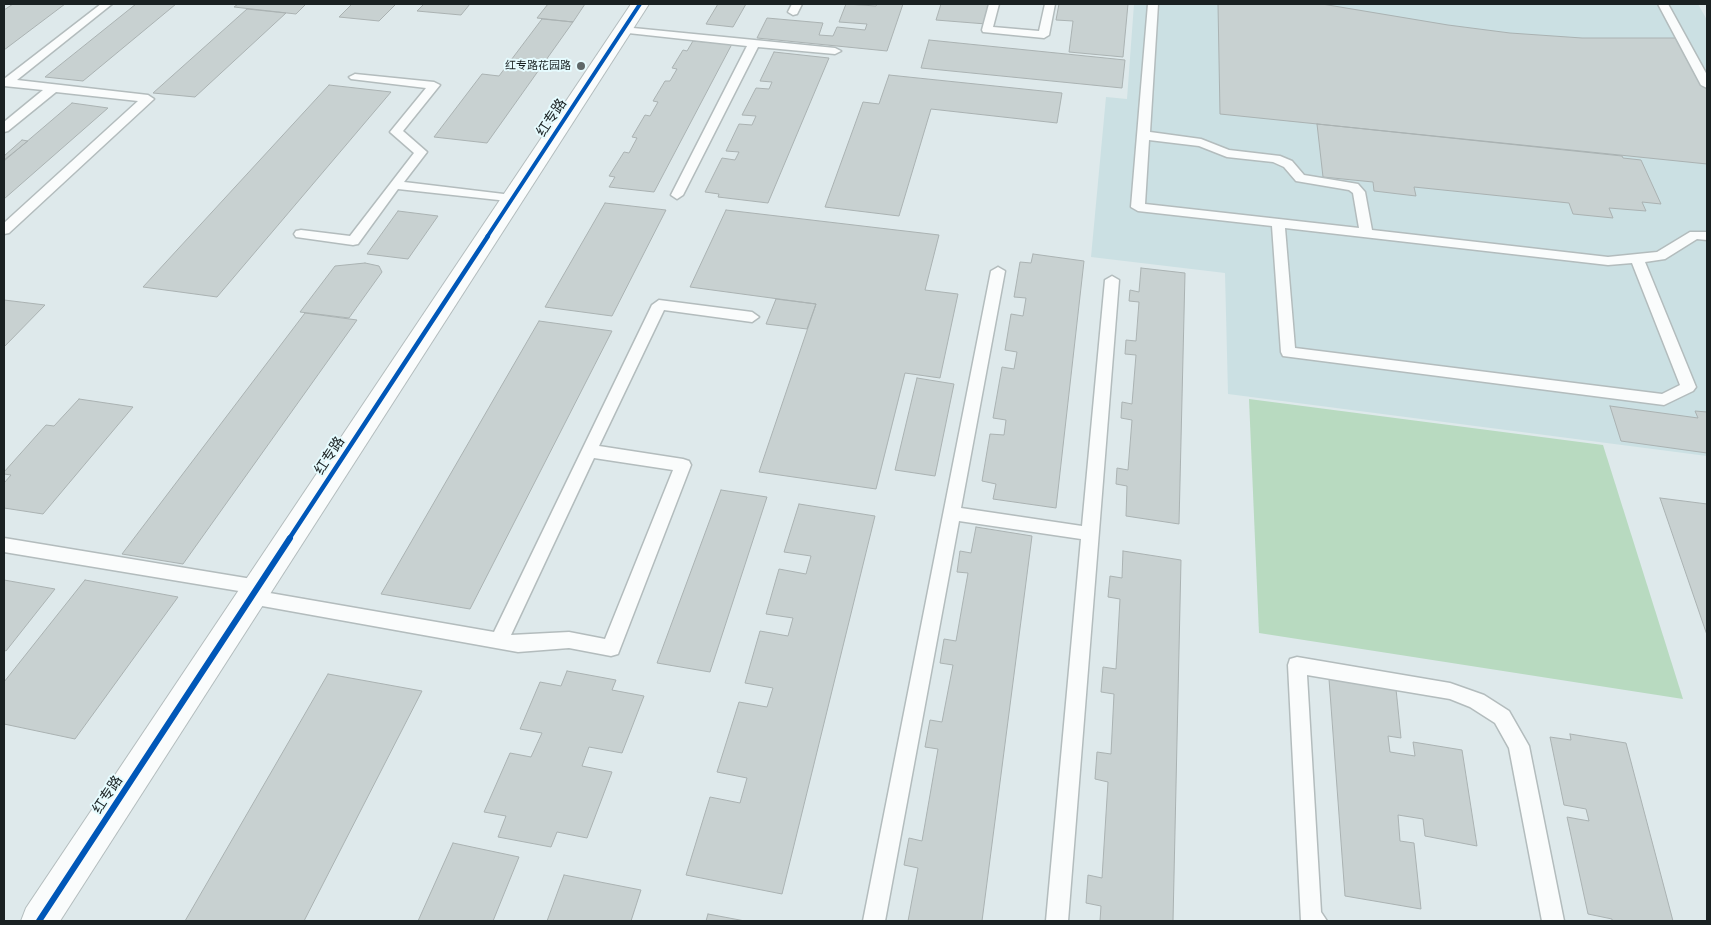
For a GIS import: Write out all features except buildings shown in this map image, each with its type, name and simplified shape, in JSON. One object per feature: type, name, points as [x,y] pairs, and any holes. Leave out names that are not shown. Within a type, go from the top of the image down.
[{"type":"street","name":"红专路","points":[[39,921],[640,4]]},
{"type":"lane","points":[[5,83],[107,4]]},
{"type":"lane","points":[[994,4],[987,30],[1044,36],[1050,4]]},
{"type":"lane","points":[[1153,4],[1138,207],[1608,261],[1660,256],[1695,235],[1707,236]]},
{"type":"lane","points":[[1664,4],[1707,85]]},
{"type":"lane","points":[[623,30],[835,51]]},
{"type":"lane","points":[[677,195],[754,43]]},
{"type":"lane","points":[[301,234],[353,241],[421,152],[396,132],[434,85],[355,77]]},
{"type":"lane","points":[[4,230],[148,98],[5,83]]},
{"type":"lane","points":[[4,128],[53,88]]},
{"type":"lane","points":[[1142,136],[1201,143],[1227,153],[1276,159],[1288,164],[1300,178],[1353,187],[1358,192],[1366,233]]},
{"type":"lane","points":[[395,185],[512,199]]},
{"type":"lane","points":[[4,214],[19,216]]},
{"type":"lane","points":[[1278,223],[1288,352],[1664,400],[1688,387],[1637,258]]},
{"type":"lane","points":[[874,921],[998,272]]},
{"type":"lane","points":[[1057,921],[1112,280]]},
{"type":"lane","points":[[500,640],[659,305],[752,317]]},
{"type":"lane","points":[[4,545],[518,644],[569,640],[611,648],[683,465],[590,451]]},
{"type":"lane","points":[[952,513],[1090,534]]},
{"type":"lane","points":[[1316,921],[1311,920],[1296,665],[1450,691],[1477,701],[1502,717],[1519,746],[1553,921]]},
{"type":"shaded area","points":[[1134,4],[1698,4],[1707,20],[1707,456],[1228,394],[1225,273],[1091,257],[1106,97],[1127,99]]},
{"type":"green space","points":[[1249,399],[1603,445],[1683,699],[1259,633]]},
{"type":"cycle path","points":[[39,921],[640,4]]},
{"type":"place","name":"红专路花园路","points":[[581,66]]}]
